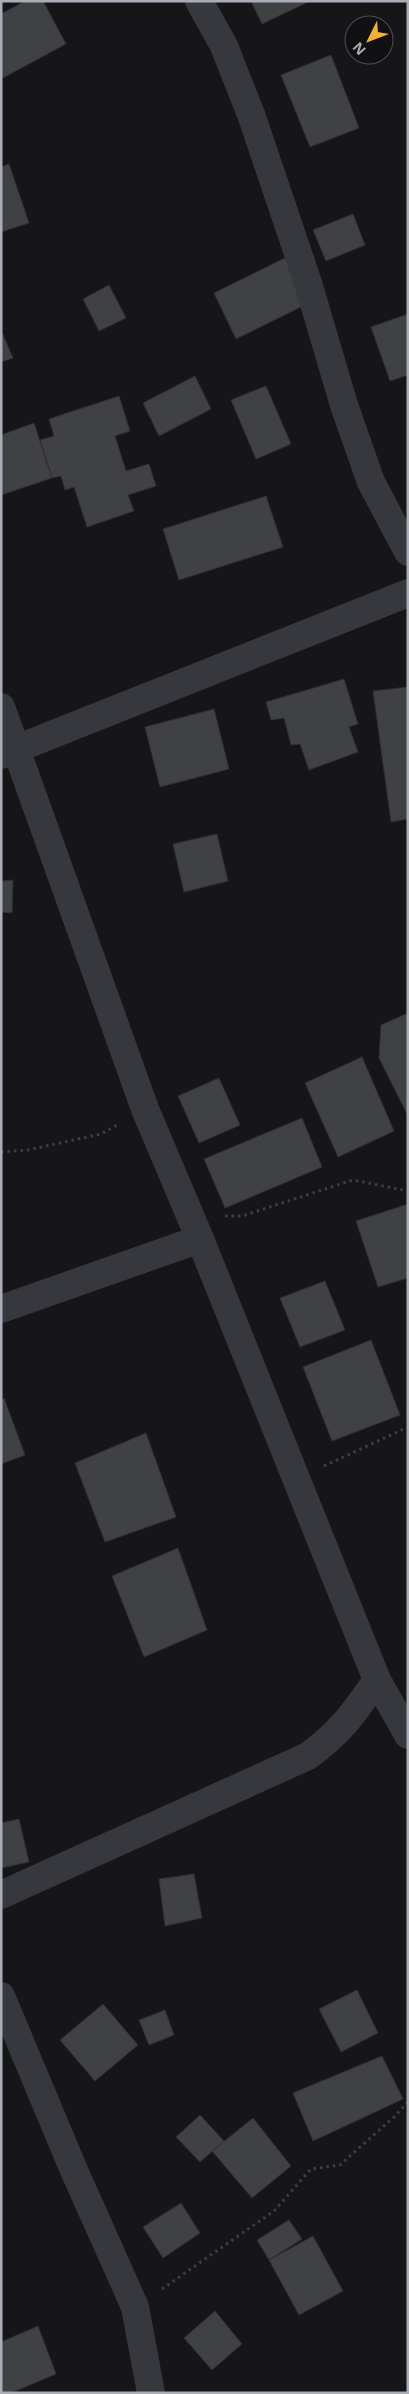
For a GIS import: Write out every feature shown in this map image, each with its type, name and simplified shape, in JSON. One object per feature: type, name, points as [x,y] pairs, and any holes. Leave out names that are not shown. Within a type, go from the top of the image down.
[{"type":"street","points":[[199,1],[224,46],[257,133],[308,283],[344,405],[371,482],[408,552]]},
{"type":"street","points":[[8,752],[408,593]]},
{"type":"street","points":[[1,708],[8,752],[145,1109],[195,1228],[377,1680],[408,1736]]},
{"type":"street","points":[[1,1309],[195,1228]]},
{"type":"street","points":[[1,1895],[308,1756],[332,1738],[346,1724],[377,1680]]},
{"type":"street","points":[[1,1996],[73,2168],[135,2308],[151,2393]]},
{"type":"path","points":[[1,1152],[28,1150],[101,1134],[145,1109]]},
{"type":"path","points":[[195,1228],[242,1216],[353,1180],[408,1191]]},
{"type":"path","points":[[296,1479],[408,1427]]},
{"type":"path","points":[[135,2308],[274,2211],[311,2169],[340,2165],[408,2102]]},
{"type":"building","points":[[25,1],[43,1],[66,44],[1,79],[1,14]]},
{"type":"building","points":[[251,1],[310,1],[262,24]]},
{"type":"building","points":[[331,55],[359,128],[310,147],[281,75]]},
{"type":"building","points":[[9,164],[29,223],[1,232],[1,167]]},
{"type":"building","points":[[353,214],[365,245],[326,261],[313,230]]},
{"type":"building","points":[[287,257],[309,303],[236,339],[214,293]]},
{"type":"building","points":[[109,285],[126,318],[99,331],[83,299]]},
{"type":"building","points":[[408,314],[408,375],[390,381],[371,327]]},
{"type":"building","points":[[1,330],[13,358],[1,362]]},
{"type":"building","points":[[195,376],[211,409],[159,436],[143,403]]},
{"type":"building","points":[[266,386],[291,444],[256,459],[231,400]]},
{"type":"building","points":[[119,396],[130,431],[115,436],[126,471],[149,464],[156,486],[128,495],[134,511],[87,527],[74,487],[65,490],[61,476],[52,478],[40,440],[54,436],[49,419]]},
{"type":"building","points":[[34,423],[52,478],[1,495],[1,435]]},
{"type":"building","points":[[266,496],[283,547],[179,580],[163,529]]},
{"type":"building","points":[[344,679],[358,724],[349,727],[358,752],[309,770],[300,744],[291,745],[284,718],[271,720],[266,702]]},
{"type":"building","points":[[408,687],[408,819],[391,822],[373,691]]},
{"type":"building","points":[[214,709],[229,769],[160,787],[145,727]]},
{"type":"building","points":[[217,834],[228,881],[184,892],[173,844]]},
{"type":"building","points":[[13,880],[12,913],[1,912],[1,881]]},
{"type":"building","points":[[408,1013],[408,1116],[379,1058],[381,1025]]},
{"type":"building","points":[[362,1057],[394,1131],[338,1157],[305,1083]]},
{"type":"building","points":[[219,1078],[240,1125],[199,1143],[178,1096]]},
{"type":"building","points":[[302,1118],[322,1167],[225,1208],[204,1159]]},
{"type":"building","points":[[408,1204],[408,1278],[378,1287],[356,1221]]},
{"type":"building","points":[[325,1281],[345,1330],[300,1347],[280,1298]]},
{"type":"building","points":[[371,1340],[400,1415],[332,1441],[303,1367]]},
{"type":"building","points":[[4,1398],[25,1455],[1,1464],[1,1400]]},
{"type":"building","points":[[146,1433],[176,1517],[105,1542],[75,1463]]},
{"type":"building","points":[[178,1548],[207,1630],[144,1657],[112,1576]]},
{"type":"building","points":[[19,1819],[29,1862],[1,1868],[1,1823]]},
{"type":"building","points":[[194,1874],[202,1918],[165,1926],[159,1879]]},
{"type":"building","points":[[357,1990],[378,2033],[341,2052],[319,2009]]},
{"type":"building","points":[[103,2004],[138,2045],[95,2081],[60,2040]]},
{"type":"building","points":[[165,2010],[174,2035],[149,2045],[139,2020]]},
{"type":"building","points":[[382,2056],[403,2099],[313,2141],[293,2093]]},
{"type":"building","points":[[200,2115],[224,2141],[200,2162],[176,2137]]},
{"type":"building","points":[[253,2118],[291,2166],[252,2198],[212,2151]]},
{"type":"building","points":[[181,2203],[200,2233],[163,2258],[143,2227]]},
{"type":"building","points":[[289,2220],[302,2239],[269,2260],[257,2240]]},
{"type":"building","points":[[313,2236],[343,2291],[299,2315],[269,2260]]},
{"type":"building","points":[[215,2311],[242,2344],[212,2370],[184,2338]]},
{"type":"building","points":[[38,2326],[56,2374],[11,2393],[1,2393],[1,2342]]}]
